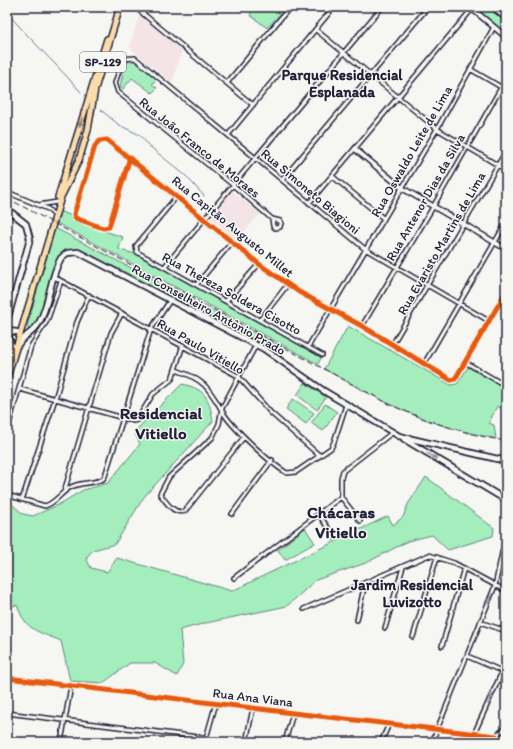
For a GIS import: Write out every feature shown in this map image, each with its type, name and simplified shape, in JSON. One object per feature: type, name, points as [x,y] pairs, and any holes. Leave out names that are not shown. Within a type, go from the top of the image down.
[{"type":"main road","name":"SP-129","points":[[7,378],[57,202],[117,7]]},
{"type":"main road","name":"SP-129","points":[[54,216],[85,140],[95,89],[120,7]]},
{"type":"main road","points":[[493,7],[506,18]]},
{"type":"main road","points":[[502,7],[506,11]]},
{"type":"main road","points":[[76,138],[81,134],[84,136],[85,140]]},
{"type":"main road","points":[[7,209],[26,224],[30,239],[7,321]]},
{"type":"main road","name":"Rua Conselheiro Antônio Prado","points":[[13,353],[21,339],[32,333],[44,313],[54,277],[62,257],[67,253],[77,251],[171,299],[256,345],[346,406],[399,436],[506,461]]},
{"type":"main road","points":[[13,353],[7,330],[24,334],[32,333]]},
{"type":"main road","name":"SP-129","points":[[7,365],[13,353]]},
{"type":"main road","points":[[399,436],[506,500]]},
{"type":"main road","points":[[420,448],[421,441]]},
{"type":"street","points":[[135,7],[253,105]]},
{"type":"street","points":[[227,83],[290,7]]},
{"type":"street","points":[[228,135],[334,7]]},
{"type":"street","points":[[165,266],[382,7]]},
{"type":"street","points":[[282,180],[428,7]]},
{"type":"street","points":[[309,203],[398,98],[471,8],[506,37]]},
{"type":"street","name":"Rua Oswaldo Leite de Lima","points":[[308,347],[437,129],[494,27]]},
{"type":"street","points":[[316,30],[437,129],[506,170]]},
{"type":"street","name":"Rua Simoneto Biagioni","points":[[134,57],[366,249],[488,321]]},
{"type":"street","name":"Rua João Franco de Moraes","points":[[134,57],[125,58],[121,63],[115,83],[116,90],[233,185],[272,219]]},
{"type":"street","points":[[470,69],[506,90]]},
{"type":"street","name":"Rua Antenor Dias da Silva","points":[[362,326],[433,207],[506,79]]},
{"type":"street","name":"Rua Capitão Augusto Millet","points":[[130,157],[108,227],[104,228],[77,220],[74,214],[95,146],[98,142],[106,140],[130,157],[259,264],[288,284],[362,326],[449,379],[455,379],[465,362]]},
{"type":"street","points":[[354,149],[402,188],[506,249]]},
{"type":"street","name":"Rua Evaristo Martins de Lima","points":[[392,345],[506,151]]},
{"type":"street","points":[[332,176],[383,218]]},
{"type":"street","points":[[7,192],[48,209],[54,216]]},
{"type":"street","name":"Rua Thereza Soldera Cisotto","points":[[177,196],[136,246],[138,252],[322,354]]},
{"type":"street","points":[[38,206],[57,202]]},
{"type":"street","points":[[424,364],[506,223]]},
{"type":"street","points":[[197,284],[232,242]]},
{"type":"street","points":[[226,301],[259,264]]},
{"type":"street","name":"Rua Paulo Vitiello","points":[[54,277],[183,345],[238,376],[272,413],[320,456]]},
{"type":"street","points":[[7,431],[31,346],[47,321],[62,281]]},
{"type":"street","points":[[260,320],[288,284]]},
{"type":"street","points":[[506,292],[504,299],[488,321],[465,362],[506,386]]},
{"type":"street","points":[[22,500],[55,399],[77,322],[89,295]]},
{"type":"street","points":[[7,495],[45,506],[55,501],[63,492],[74,486],[99,481],[106,476],[151,328],[171,299]]},
{"type":"street","points":[[63,492],[111,333],[122,314]]},
{"type":"street","points":[[20,388],[134,422],[137,420],[153,394],[172,379],[183,345]]},
{"type":"street","points":[[244,437],[186,510],[180,512],[173,509],[160,495],[160,491],[169,477],[181,464],[212,438],[219,424],[222,408],[256,345]]},
{"type":"street","points":[[176,370],[191,376],[207,387],[222,408],[224,414],[244,437],[283,471],[291,474],[331,448],[346,406]]},
{"type":"street","points":[[360,521],[341,497],[341,478],[343,472],[393,432]]},
{"type":"street","points":[[232,514],[272,460]]},
{"type":"street","points":[[234,578],[341,497]]},
{"type":"street","points":[[318,513],[334,537]]},
{"type":"street","points":[[432,742],[494,586],[506,534]]},
{"type":"street","points":[[304,609],[429,555],[464,568],[494,586],[506,591]]},
{"type":"street","points":[[413,637],[437,557]]},
{"type":"street","points":[[385,628],[403,567]]},
{"type":"street","points":[[442,646],[464,568]]},
{"type":"street","points":[[357,620],[365,582]]},
{"type":"street","points":[[480,622],[506,632]]},
{"type":"street","points":[[467,656],[504,672]]},
{"type":"street","points":[[474,734],[504,672],[506,664]]},
{"type":"street","name":"Rua Ana Viana","points":[[7,678],[496,736]]},
{"type":"street","points":[[62,742],[71,686]]},
{"type":"street","points":[[7,713],[206,740],[216,703]]},
{"type":"street","points":[[246,742],[253,708]]},
{"type":"street","points":[[285,742],[293,713]]},
{"type":"street","points":[[381,742],[389,724]]},
{"type":"street","points":[[487,742],[506,728]]},
{"type":"street","points":[[496,736],[500,742]]},
{"type":"shaded area","points":[[140,14],[182,50],[172,83],[129,47]]},
{"type":"shaded area","points":[[233,192],[261,213],[237,240],[211,217],[230,193]]},
{"type":"green space","points":[[254,7],[280,7],[282,12],[267,28],[250,15]]},
{"type":"green space","points":[[473,7],[484,7],[498,13],[506,20],[506,35]]},
{"type":"green space","points":[[130,60],[135,60],[157,79],[152,84],[157,88],[152,93],[132,78],[123,89],[120,86],[125,65]]},
{"type":"green space","points":[[59,211],[72,216],[72,220],[76,222],[123,237],[119,248],[120,250],[136,254],[322,356],[318,364],[55,222]]},
{"type":"green space","points":[[55,228],[284,348],[281,357],[76,250],[68,250],[59,257],[41,312],[32,330],[29,331],[27,326]]},
{"type":"green space","points":[[348,326],[451,385],[457,384],[468,367],[506,388],[506,395],[500,408],[497,406],[489,423],[494,425],[496,439],[428,421],[383,401],[324,369]]},
{"type":"green space","points":[[305,383],[326,397],[317,410],[297,395]]},
{"type":"green space","points":[[182,384],[196,389],[205,396],[210,406],[213,421],[144,497],[115,544],[93,550],[86,558],[91,568],[107,572],[117,558],[232,591],[388,516],[393,525],[403,517],[408,504],[426,477],[494,528],[493,536],[448,550],[432,535],[408,541],[366,563],[316,580],[287,606],[180,630],[183,664],[177,676],[155,663],[130,663],[103,683],[70,681],[61,641],[33,629],[20,614],[17,605],[7,607],[7,500],[23,514],[33,516],[58,505],[83,490],[108,483],[140,444],[134,432]]},
{"type":"green space","points":[[293,399],[314,413],[306,424],[286,409]]},
{"type":"green space","points":[[325,404],[337,412],[323,431],[311,423]]},
{"type":"green space","points":[[305,528],[315,543],[285,560],[278,550]]},
{"type":"waterway","points":[[7,13],[81,92]]},
{"type":"waterway","points":[[101,110],[119,125],[140,135],[148,145],[186,176],[204,196]]},
{"type":"railway","points":[[7,198],[391,405],[447,427],[506,441]]},
{"type":"cycle path","points":[[130,157],[109,227],[103,228],[75,218],[74,214],[95,146],[100,141],[107,140],[259,264],[299,292],[362,326],[451,380],[455,379],[506,292]]},
{"type":"cycle path","points":[[7,678],[496,736],[500,742]]},
{"type":"district","name":"Parque Residencial Esplanada","points":[[342,84]]},
{"type":"district","name":"Residencial Vitiello","points":[[161,423]]},
{"type":"district","name":"Chácaras Vitiello","points":[[341,522]]},
{"type":"district","name":"Jardim Residencial Luvizotto","points":[[412,594]]}]
